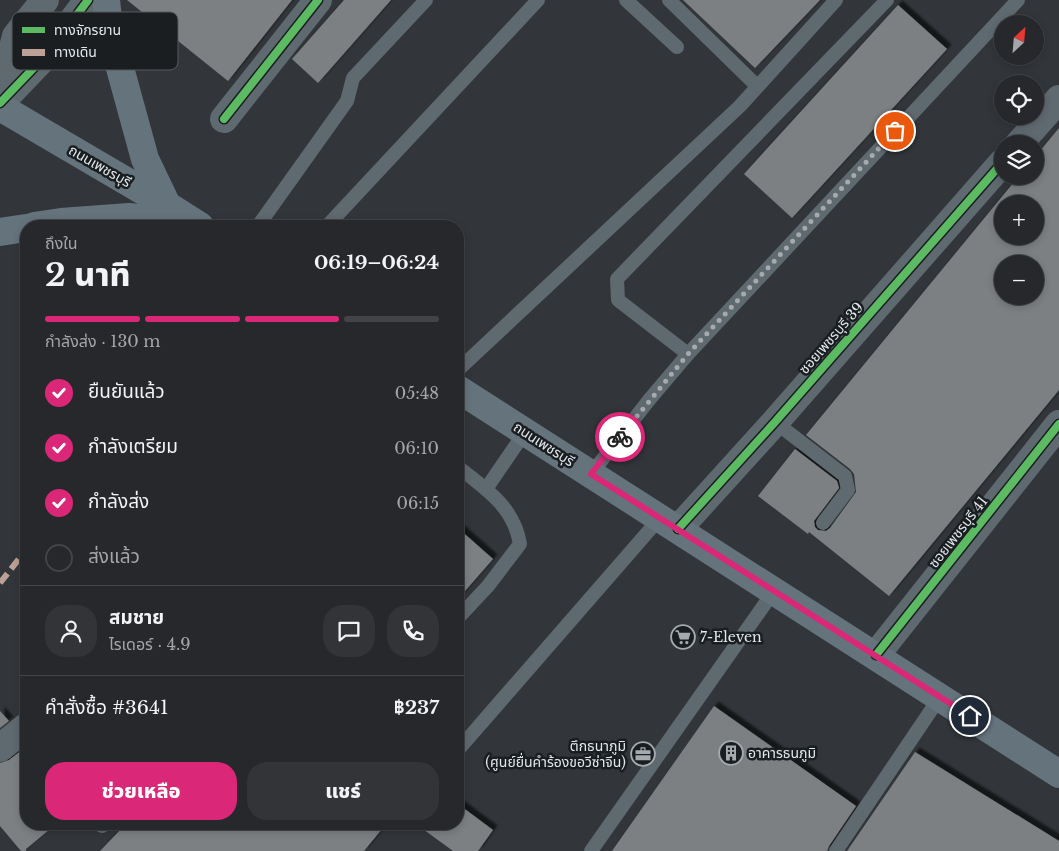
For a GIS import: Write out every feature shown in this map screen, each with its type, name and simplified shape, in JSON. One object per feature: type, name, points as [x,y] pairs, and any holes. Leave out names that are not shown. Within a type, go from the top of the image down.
[{"type":"main road","points":[[121,70],[145,159],[167,205]]},
{"type":"main road","name":"ถนนเพชรบุรี","points":[[0,105],[190,220]]},
{"type":"main road","points":[[88,220],[129,217],[152,220]]},
{"type":"main road","points":[[0,232],[20,229]]},
{"type":"main road","name":"ถนนเพชรบุรี","points":[[464,393],[1059,774]]},
{"type":"street","points":[[35,12],[45,0]]},
{"type":"street","points":[[79,12],[88,0]]},
{"type":"street","points":[[224,119],[318,0]]},
{"type":"street","points":[[0,97],[12,51]]},
{"type":"street","points":[[0,105],[33,70]]},
{"type":"street","points":[[1027,135],[1059,99]]},
{"type":"street","name":"ซอยเพชรบุรี 39","points":[[669,524],[775,422],[994,172]]},
{"type":"street","name":"ซอยเพชรบุรี 41","points":[[876,656],[1059,424]]},
{"type":"street","points":[[0,748],[20,731]]},
{"type":"lane","points":[[262,220],[347,101],[353,78],[426,0]]},
{"type":"lane","points":[[333,220],[538,0]]},
{"type":"lane","points":[[626,0],[677,47]]},
{"type":"lane","points":[[669,0],[757,86]]},
{"type":"lane","points":[[464,364],[740,106],[836,0]]},
{"type":"lane","points":[[688,354],[618,300],[617,279],[887,0]]},
{"type":"lane","points":[[591,474],[688,354],[1018,0]]},
{"type":"lane","points":[[775,422],[845,476],[848,490],[823,522]]},
{"type":"lane","points":[[486,489],[525,432]]},
{"type":"lane","points":[[464,472],[486,489],[511,516],[518,532],[520,544],[488,586],[464,612]]},
{"type":"lane","points":[[464,744],[669,524]]},
{"type":"lane","points":[[591,851],[774,591]]},
{"type":"lane","points":[[836,851],[940,697]]},
{"type":"building","points":[[127,0],[292,0],[228,81],[178,41],[178,12],[142,12]]},
{"type":"building","points":[[344,0],[391,0],[318,83],[292,59]]},
{"type":"building","points":[[683,0],[820,0],[755,68]]},
{"type":"building","points":[[898,5],[947,49],[792,218],[744,174]]},
{"type":"building","points":[[1059,128],[1059,390],[889,596],[809,532],[808,534],[758,496],[795,449],[837,481],[839,488],[814,521],[815,527],[818,530],[826,531],[830,528],[856,492],[854,474],[806,435],[994,206],[994,245],[1044,245],[1044,195],[1003,195],[1012,185],[1044,185],[1044,146]]},
{"type":"building","points":[[464,533],[493,559],[464,592]]},
{"type":"building","name":"อาคารธนภูมิ","points":[[714,706],[856,806],[827,851],[612,851]]},
{"type":"building","points":[[0,711],[9,721],[0,728]]},
{"type":"building","points":[[20,752],[20,830],[49,830],[26,851],[21,851],[0,826],[0,763],[9,760]]},
{"type":"building","points":[[915,752],[1059,841],[1059,851],[847,851]]},
{"type":"building","points":[[464,808],[493,830],[478,851],[453,851],[424,830],[464,830]]},
{"type":"building","points":[[120,830],[381,830],[364,851],[100,851]]},
{"type":"marked path","points":[[0,583],[20,558]]},
{"type":"cycle path","points":[[79,12],[88,0]]},
{"type":"cycle path","points":[[224,119],[318,0]]},
{"type":"cycle path","points":[[0,103],[32,70]]},
{"type":"cycle path","points":[[678,529],[775,422],[994,172]]},
{"type":"cycle path","points":[[876,655],[1059,424]]},
{"type":"way so far","points":[[620,437],[688,354],[895,131]]},
{"type":"place","name":"7-Eleven","points":[[683,637]]},
{"type":"place","name":"อาคารธนภูมิ","points":[[731,753]]},
{"type":"place","name":"ตึกธนาภูมิ (ศูนย์ยื่นคำร้องขอวีซ่าจีน)","points":[[643,754]]},
{"type":"route","points":[[620,437],[591,474],[970,716]]}]
